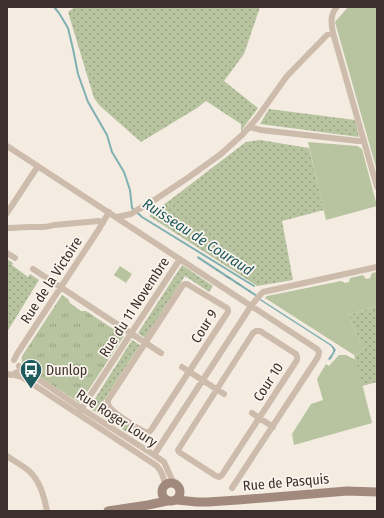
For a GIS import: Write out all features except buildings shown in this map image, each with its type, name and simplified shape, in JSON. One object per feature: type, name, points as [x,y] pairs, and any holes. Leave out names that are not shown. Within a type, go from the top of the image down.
[{"type":"main road","points":[[167,487],[163,497],[167,501]]},
{"type":"main road","points":[[108,511],[138,507],[167,501],[172,502],[178,496],[178,487],[167,487],[149,502],[138,507]]},
{"type":"main road","name":"Rue de Pasquis","points":[[178,496],[197,502],[347,491],[377,492]]},
{"type":"street","points":[[337,7],[332,16],[333,33],[377,186]]},
{"type":"street","points":[[117,217],[125,216],[150,203],[221,154],[258,118],[290,73],[327,36],[333,33]]},
{"type":"street","points":[[249,127],[276,132],[364,141]]},
{"type":"street","points":[[7,146],[317,348],[319,352],[318,357],[232,488]]},
{"type":"street","points":[[7,213],[38,166]]},
{"type":"street","name":"Rue de la Victoire","points":[[14,360],[109,212]]},
{"type":"street","points":[[7,228],[39,228],[54,225],[99,221],[103,223]]},
{"type":"street","points":[[7,253],[15,258]]},
{"type":"street","name":"Rue du 11 Novembre","points":[[80,411],[180,259]]},
{"type":"street","points":[[154,455],[251,306],[263,292],[377,267]]},
{"type":"street","points":[[33,269],[161,353]]},
{"type":"street","name":"Cour 9","points":[[185,284],[228,310],[190,372],[149,432],[145,432],[109,408],[108,400],[185,284]]},
{"type":"street","name":"Cour 10","points":[[256,331],[260,331],[296,354],[297,360],[222,475],[219,477],[178,450],[217,390],[256,331]]},
{"type":"street","points":[[7,361],[14,360]]},
{"type":"street","name":"Rue Roger Loury","points":[[14,360],[19,366],[80,411],[83,418],[157,466],[161,471],[167,487]]},
{"type":"street","points":[[15,375],[19,366]]},
{"type":"street","points":[[182,367],[224,394]]},
{"type":"street","name":"Rue Roger Loury","points":[[7,374],[22,377],[164,462],[167,487]]},
{"type":"street","points":[[252,412],[272,427]]},
{"type":"street","points":[[7,456],[28,470],[36,479],[48,511]]},
{"type":"green space","points":[[75,7],[260,7],[244,54],[224,81],[258,108],[241,131],[241,124],[206,101],[141,142],[100,106],[94,98],[68,12]]},
{"type":"green space","points":[[348,7],[377,7],[377,171],[335,22]]},
{"type":"green space","points":[[269,109],[355,120],[359,137],[260,124]]},
{"type":"green space","points":[[260,140],[309,148],[324,210],[282,221],[293,280],[257,286],[149,216],[246,142]]},
{"type":"green space","points":[[308,142],[357,146],[362,149],[377,206],[326,220]]},
{"type":"green space","points":[[7,259],[13,263],[12,265],[28,277],[30,274],[39,280],[7,332]]},
{"type":"green space","points":[[182,265],[213,286],[209,292],[185,276],[145,338],[138,333]]},
{"type":"green space","points":[[120,266],[132,274],[126,283],[114,275]]},
{"type":"green space","points":[[377,272],[377,306],[348,315],[364,350],[354,355],[265,298],[267,296],[341,281],[345,283],[349,282],[350,278],[363,275],[366,279],[370,278],[372,273]]},
{"type":"green space","points":[[62,295],[81,311],[86,311],[124,336],[80,403],[27,369],[22,361],[22,356]]},
{"type":"green space","points":[[377,306],[377,382],[362,386],[354,355],[364,350],[348,315]]},
{"type":"green space","points":[[132,340],[140,345],[101,405],[132,427],[128,433],[89,408]]},
{"type":"green space","points":[[339,355],[346,355],[356,360],[372,423],[294,445],[292,434],[311,404],[323,400],[317,379],[326,364],[329,366]]},
{"type":"water","points":[[198,256],[257,295],[255,296],[197,258]]},
{"type":"water","points":[[259,298],[332,345],[336,350],[331,359],[328,359],[333,352],[331,346],[258,299]]},
{"type":"waterway","name":"Ruisseau de Couraud","points":[[54,7],[68,28],[78,74],[88,102],[107,135],[112,152],[124,172],[130,190],[132,208],[142,217],[254,286]]},
{"type":"place","name":"Dunlop","points":[[31,390]]}]
